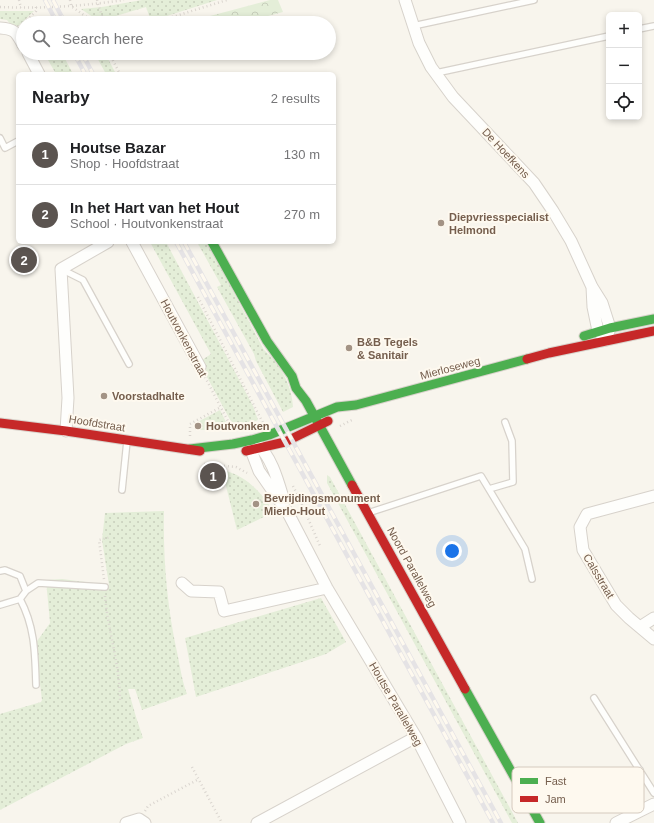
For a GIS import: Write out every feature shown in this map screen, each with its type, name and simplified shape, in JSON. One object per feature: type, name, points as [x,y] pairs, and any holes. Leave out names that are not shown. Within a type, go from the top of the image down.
[{"type":"street","name":"De Hoefkens","points":[[405,0],[419,43],[431,67],[453,97],[534,183],[553,211],[571,241],[592,287],[602,302],[610,328]]},
{"type":"street","points":[[0,28],[12,29],[16,33]]},
{"type":"street","points":[[32,60],[38,72]]},
{"type":"street","points":[[66,431],[68,398],[61,269],[105,244]]},
{"type":"street","name":"Houtvonkenstraat","points":[[133,244],[200,367]]},
{"type":"street","name":"Noord Parallelweg","points":[[213,244],[267,341],[292,376],[296,388],[306,401],[512,773]]},
{"type":"street","name":"De Hoefkens","points":[[592,287],[593,307],[598,332]]},
{"type":"street","name":"Mierloseweg","points":[[550,353],[572,340],[610,328],[654,319]]},
{"type":"street","points":[[598,332],[606,340],[610,328]]},
{"type":"street","name":"Mierloseweg","points":[[255,446],[269,435],[316,421],[337,407],[356,405],[550,353],[654,330]]},
{"type":"street","name":"Hoofdstraat","points":[[0,423],[190,449],[233,444],[255,446]]},
{"type":"street","name":"Houtse Parallelweg","points":[[255,446],[259,471],[288,513],[327,588],[416,737],[460,823]]},
{"type":"street","name":"Calsstraat","points":[[654,496],[587,514],[580,527],[583,550],[616,605],[654,639]]},
{"type":"street","points":[[182,583],[192,591],[219,592],[224,611],[327,588]]},
{"type":"street","points":[[640,627],[654,618]]},
{"type":"street","points":[[256,823],[416,737]]},
{"type":"street","points":[[644,809],[654,804]]},
{"type":"street","name":"Noord Parallelweg","points":[[534,813],[540,823]]},
{"type":"street","points":[[616,823],[636,813]]},
{"type":"street","points":[[126,823],[142,821]]},
{"type":"lane","points":[[413,26],[534,0]]},
{"type":"lane","points":[[642,28],[654,26]]},
{"type":"lane","points":[[436,73],[606,37]]},
{"type":"lane","points":[[0,138],[5,148],[16,142]]},
{"type":"lane","points":[[61,269],[83,280],[129,364]]},
{"type":"lane","points":[[489,490],[513,482],[512,441],[505,422]]},
{"type":"lane","points":[[122,490],[128,440]]},
{"type":"lane","points":[[368,513],[481,476],[525,549],[532,579]]},
{"type":"lane","points":[[0,571],[5,570],[20,576],[26,591]]},
{"type":"lane","points":[[0,605],[20,600],[26,591],[38,583],[105,587]]},
{"type":"lane","points":[[20,600],[27,613],[34,642],[36,684]]},
{"type":"lane","points":[[594,698],[638,767]]},
{"type":"lane","points":[[644,777],[654,793]]},
{"type":"path","points":[[19,0],[21,8]]},
{"type":"path","points":[[70,0],[72,6],[86,16]]},
{"type":"path","points":[[97,0],[102,16]]},
{"type":"path","points":[[0,7],[21,8],[72,6],[124,0]]},
{"type":"path","points":[[176,16],[227,0]]},
{"type":"path","points":[[31,16],[36,11],[36,7]]},
{"type":"path","points":[[113,60],[119,72]]},
{"type":"path","points":[[198,297],[263,425]]},
{"type":"path","name":"Houtvonkenstraat","points":[[200,367],[232,429],[231,435]]},
{"type":"path","points":[[190,438],[190,424],[221,407]]},
{"type":"path","points":[[289,479],[300,500],[320,547]]},
{"type":"path","points":[[257,503],[267,495]]},
{"type":"path","points":[[111,537],[100,540],[107,616],[112,646],[116,658],[120,686],[120,700]]},
{"type":"path","points":[[192,767],[222,823]]},
{"type":"path","points":[[142,821],[148,806],[199,779]]},
{"type":"green space","points":[[142,0],[217,0],[167,16],[149,16],[146,7],[116,16],[92,16],[81,9]]},
{"type":"green space","points":[[270,0],[278,0],[283,12],[268,16],[210,16]]},
{"type":"green space","points":[[0,11],[34,11],[29,16],[16,16],[16,26],[10,24],[7,20],[0,19]]},
{"type":"green space","points":[[48,60],[66,60],[72,72],[55,72]]},
{"type":"green space","points":[[98,60],[109,60],[115,72],[105,72]]},
{"type":"green space","points":[[151,244],[167,244],[253,406],[258,420],[235,429],[200,364],[203,362],[202,360],[211,354]]},
{"type":"green space","points":[[198,244],[208,244],[264,350],[280,368],[288,383],[293,407],[283,412],[256,361],[254,354],[217,287],[221,285]]},
{"type":"green space","points":[[220,410],[230,430],[198,430],[194,424]]},
{"type":"green space","points":[[222,470],[231,472],[246,480],[258,491],[274,512],[237,530]]},
{"type":"green space","points":[[327,475],[330,477],[518,823],[512,823],[327,483]]},
{"type":"green space","points":[[164,511],[164,547],[168,600],[180,668],[187,694],[142,710],[135,689],[128,689],[143,738],[126,744],[0,810],[0,714],[41,702],[42,700],[35,644],[50,623],[46,580],[62,579],[109,585],[102,540],[105,513]]},
{"type":"green space","points":[[321,598],[346,642],[326,654],[196,697],[185,638]]},
{"type":"railway","points":[[45,0],[53,16]]},
{"type":"railway","points":[[53,0],[61,16]]},
{"type":"railway","points":[[78,60],[84,72]]},
{"type":"railway","points":[[86,60],[92,72]]},
{"type":"railway","points":[[177,244],[493,823]]},
{"type":"railway","points":[[185,244],[501,823]]},
{"type":"traffic: fast","points":[[213,244],[267,341],[292,376],[296,388],[306,401],[352,485]]},
{"type":"traffic: fast","points":[[584,336],[610,328],[654,319]]},
{"type":"traffic: fast","points":[[190,449],[233,444],[252,440],[269,435],[337,407],[356,405],[527,359]]},
{"type":"traffic: fast","points":[[465,689],[512,773]]},
{"type":"traffic: fast","points":[[534,813],[540,823]]},
{"type":"traffic: jam","points":[[527,359],[654,331]]},
{"type":"traffic: jam","points":[[246,451],[285,442],[328,421]]},
{"type":"traffic: jam","points":[[0,423],[66,431],[200,451]]},
{"type":"traffic: jam","points":[[352,485],[465,689]]},
{"type":"place","name":"Diepvriesspecialist Helmond","points":[[441,223]]},
{"type":"place","name":"In het Hart van het Hout","points":[[24,260]]},
{"type":"place","name":"B&B Tegels & Sanitair","points":[[349,348]]},
{"type":"place","name":"Voorstadhalte","points":[[104,396]]},
{"type":"place","name":"Houtvonken","points":[[198,426]]},
{"type":"place","name":"Houtse Bazar","points":[[213,476]]},
{"type":"place","name":"Bevrijdingsmonument Mierlo-Hout","points":[[256,504]]}]
